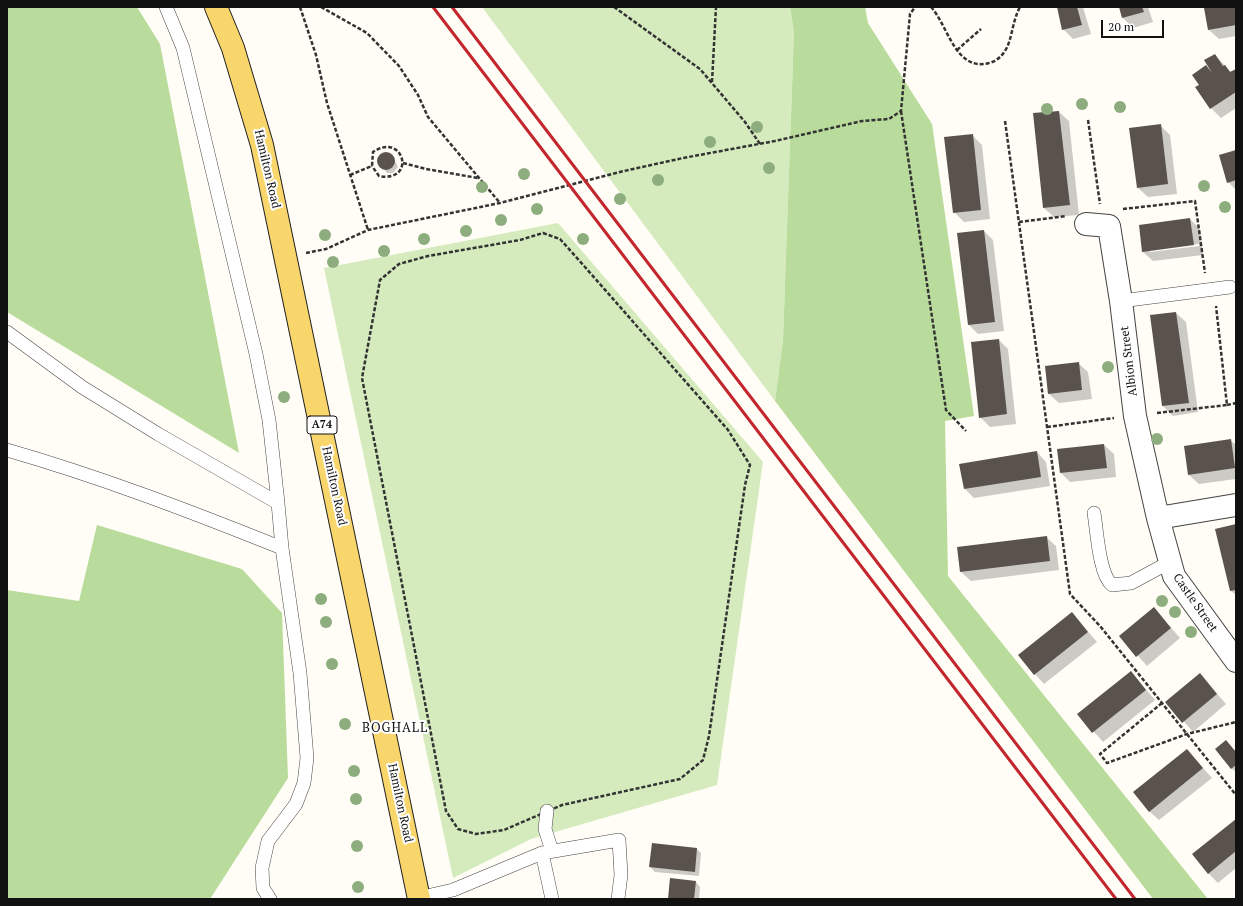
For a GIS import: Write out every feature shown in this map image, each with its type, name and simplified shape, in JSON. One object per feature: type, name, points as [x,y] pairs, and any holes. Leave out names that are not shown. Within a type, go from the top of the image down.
[{"type":"main road","name":"Hamilton Road","points":[[216,7],[233,48],[260,138],[287,257],[419,898]]},
{"type":"street","points":[[1086,224],[1109,226]]},
{"type":"street","name":"Albion Street","points":[[1109,226],[1121,301],[1135,416],[1158,518]]},
{"type":"street","points":[[1158,518],[1236,505]]},
{"type":"street","name":"Castle Street","points":[[1158,518],[1174,576],[1236,661]]},
{"type":"lane","points":[[166,7],[183,48],[256,354],[269,420],[282,548],[300,673],[307,758],[304,783],[296,804],[268,841],[262,868],[263,888],[270,899]]},
{"type":"lane","points":[[1121,301],[1230,287]]},
{"type":"lane","points":[[7,332],[82,387],[158,434],[278,503]]},
{"type":"lane","points":[[7,450],[52,463],[176,507],[282,548]]},
{"type":"lane","points":[[1094,513],[1103,570],[1107,581],[1112,585],[1130,583],[1170,562]]},
{"type":"lane","points":[[547,811],[545,828],[552,899]]},
{"type":"lane","points":[[419,898],[452,890],[547,852],[619,840],[621,875],[618,899]]},
{"type":"path","points":[[300,7],[316,55],[327,103],[368,230]]},
{"type":"path","points":[[321,7],[367,33],[393,61],[418,95],[428,117],[500,203]]},
{"type":"path","points":[[614,7],[700,69],[745,122],[760,144]]},
{"type":"path","points":[[712,83],[716,7]]},
{"type":"path","points":[[915,7],[910,14],[901,111],[946,410],[966,431]]},
{"type":"path","points":[[930,7],[936,13],[957,50],[971,64],[982,65],[997,61],[1008,46],[1014,18],[1020,7]]},
{"type":"path","points":[[957,50],[980,28]]},
{"type":"path","points":[[287,257],[326,249],[368,230],[500,203],[631,169],[760,144],[862,121],[889,118],[901,111]]},
{"type":"path","points":[[1088,120],[1101,211],[1109,226]]},
{"type":"path","points":[[1005,122],[1070,594],[1100,626],[1236,795]]},
{"type":"path","points":[[381,146],[390,146],[400,153],[403,163],[401,170],[395,176],[388,177],[379,176],[372,166],[373,152],[381,146]]},
{"type":"path","points":[[403,163],[426,169],[478,178]]},
{"type":"path","points":[[350,174],[372,166]]},
{"type":"path","points":[[543,233],[560,239],[585,267],[728,430],[750,465],[744,493],[709,736],[703,760],[680,779],[562,805],[547,811],[504,830],[476,834],[458,829],[446,812],[362,378],[380,280],[389,272],[399,264],[428,256],[520,240],[543,233]]},
{"type":"path","points":[[1227,405],[1236,404]]},
{"type":"path","points":[[1162,703],[1100,754],[1107,763],[1187,734],[1236,722]]},
{"type":"green space","points":[[7,7],[137,7],[160,44],[239,453],[7,312]]},
{"type":"green space","points":[[482,7],[790,7],[794,32],[783,340],[775,401]]},
{"type":"green space","points":[[790,7],[865,7],[868,23],[932,124],[974,416],[945,421],[948,576],[1208,899],[1153,899],[775,401],[783,340],[794,32]]},
{"type":"green space","points":[[558,223],[763,462],[717,785],[531,839],[453,878],[324,268]]},
{"type":"green space","points":[[97,525],[242,569],[282,613],[288,778],[210,899],[7,899],[7,590],[79,601]]},
{"type":"building","points":[[1057,7],[1077,7],[1082,25],[1062,30]]},
{"type":"building","points":[[1119,7],[1142,7],[1144,12],[1122,18]]},
{"type":"building","points":[[1236,7],[1236,25],[1208,30],[1204,8]]},
{"type":"building","points":[[1215,54],[1223,66],[1225,65],[1230,72],[1236,69],[1236,92],[1210,109],[1195,87],[1199,85],[1192,75],[1206,65],[1212,73],[1204,60]]},
{"type":"building","points":[[1059,111],[1070,205],[1043,208],[1033,113]]},
{"type":"building","points":[[1161,124],[1168,184],[1137,188],[1129,128]]},
{"type":"building","points":[[973,134],[981,210],[953,213],[944,137]]},
{"type":"building","points":[[1236,150],[1236,180],[1227,183],[1219,155]]},
{"type":"building","points":[[386,152],[392,155],[395,161],[392,167],[386,170],[380,167],[377,161],[380,155]]},
{"type":"building","points":[[1190,218],[1194,245],[1142,252],[1139,225]]},
{"type":"building","points":[[984,230],[995,322],[968,325],[957,233]]},
{"type":"building","points":[[1176,312],[1189,403],[1162,406],[1150,315]]},
{"type":"building","points":[[999,339],[1007,414],[979,418],[971,342]]},
{"type":"building","points":[[1079,362],[1082,390],[1048,394],[1045,366]]},
{"type":"building","points":[[1231,439],[1235,468],[1188,475],[1184,446]]},
{"type":"building","points":[[1104,444],[1107,468],[1060,473],[1057,449]]},
{"type":"building","points":[[1037,451],[1041,477],[964,489],[959,464]]},
{"type":"building","points":[[1236,524],[1236,590],[1230,591],[1215,529]]},
{"type":"building","points":[[1047,536],[1050,561],[960,572],[957,547]]},
{"type":"building","points":[[1154,607],[1171,628],[1136,657],[1119,636]]},
{"type":"building","points":[[1072,612],[1088,632],[1034,675],[1018,655]]},
{"type":"building","points":[[1131,671],[1146,690],[1092,733],[1077,714]]},
{"type":"building","points":[[1200,673],[1217,694],[1182,723],[1165,702]]},
{"type":"building","points":[[1226,740],[1236,752],[1236,765],[1231,769],[1215,749]]},
{"type":"building","points":[[1187,749],[1203,768],[1149,812],[1133,792]]},
{"type":"building","points":[[1236,819],[1236,851],[1208,874],[1192,854]]},
{"type":"building","points":[[652,843],[697,848],[695,872],[649,867]]},
{"type":"building","points":[[670,878],[696,881],[694,899],[668,899]]},
{"type":"railway","points":[[433,7],[1116,899]]},
{"type":"railway","points":[[452,7],[1135,899]]},
{"type":"district","name":"BOGHALL","points":[[395,728]]}]
